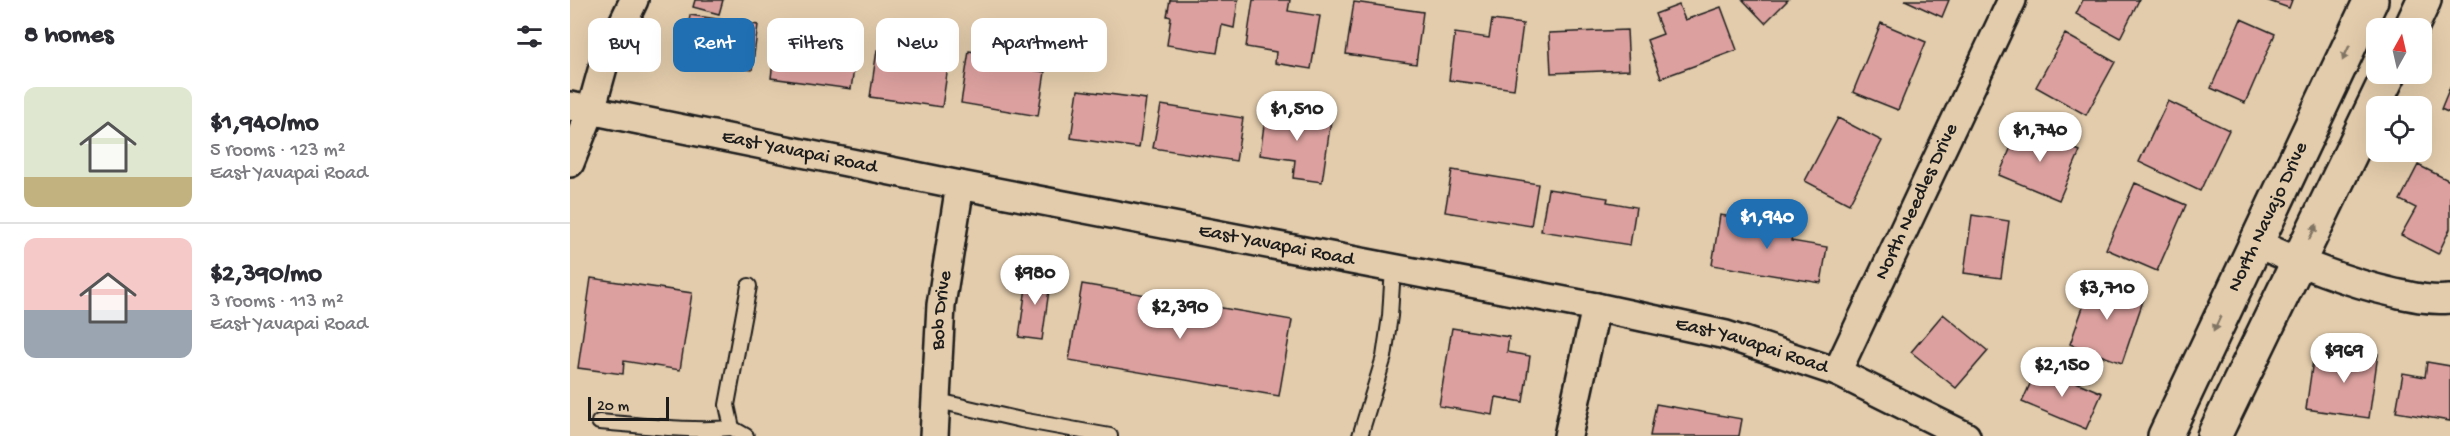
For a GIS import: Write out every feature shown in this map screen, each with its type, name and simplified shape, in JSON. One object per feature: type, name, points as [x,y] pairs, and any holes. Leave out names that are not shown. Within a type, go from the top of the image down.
[{"type":"street","points":[[570,163],[580,108],[634,0]]},
{"type":"street","name":"North Needles Drive","points":[[1837,372],[2012,0]]},
{"type":"street","name":"North Navajo Drive","points":[[2165,436],[2371,0]]},
{"type":"street","points":[[2416,18],[2424,0]]},
{"type":"street","points":[[2214,436],[2384,84]]},
{"type":"street","name":"East Yavapai Road","points":[[580,108],[960,185],[1596,307],[1726,335],[1837,372],[1966,436]]},
{"type":"street","name":"Bob Drive","points":[[934,436],[940,305],[960,185]]},
{"type":"street","points":[[2256,243],[2358,284],[2432,301],[2450,299]]},
{"type":"street","points":[[1568,436],[1596,307]]},
{"type":"lane","points":[[1360,436],[1384,357],[1390,316],[1393,268]]},
{"type":"lane","points":[[732,428],[727,405],[749,286]]},
{"type":"lane","points":[[934,400],[1021,420],[1110,436]]},
{"type":"lane","points":[[598,422],[698,431],[732,428],[746,436]]},
{"type":"building","points":[[695,0],[723,0],[719,14],[693,7]]},
{"type":"building","points":[[1170,0],[1238,0],[1234,28],[1222,25],[1217,53],[1167,45],[1171,17],[1167,16]]},
{"type":"building","points":[[1253,0],[1290,0],[1288,11],[1320,16],[1311,69],[1275,63],[1276,52],[1246,47]]},
{"type":"building","points":[[1743,0],[1788,0],[1765,23]]},
{"type":"building","points":[[1905,0],[1949,0],[1942,17]]},
{"type":"building","points":[[2083,0],[2139,0],[2120,38],[2076,14]]},
{"type":"building","points":[[2266,0],[2292,0],[2289,8]]},
{"type":"building","points":[[1354,2],[1423,12],[1416,64],[1346,54]]},
{"type":"building","points":[[1679,5],[1685,20],[1721,7],[1737,50],[1661,78],[1647,40],[1663,34],[1655,14]]},
{"type":"building","points":[[690,15],[710,18],[690,18]]},
{"type":"building","points":[[2241,19],[2275,34],[2245,103],[2211,88]]},
{"type":"building","points":[[1492,20],[1523,24],[1514,89],[1449,80],[1455,33],[1489,38]]},
{"type":"building","points":[[1881,23],[1926,42],[1898,110],[1853,92]]},
{"type":"building","points":[[755,25],[758,25],[755,48]]},
{"type":"building","points":[[1627,30],[1629,70],[1551,73],[1549,33]]},
{"type":"building","points":[[2065,34],[2115,62],[2086,115],[2036,87]]},
{"type":"building","points":[[969,51],[971,51],[971,72],[1045,72],[1038,116],[961,103]]},
{"type":"building","points":[[876,57],[876,72],[947,72],[942,107],[870,97]]},
{"type":"building","points":[[772,72],[854,72],[851,89],[771,78]]},
{"type":"building","points":[[2450,87],[2450,113],[2441,109]]},
{"type":"building","points":[[1078,90],[1146,99],[1139,148],[1071,138]]},
{"type":"building","points":[[2168,101],[2229,130],[2200,191],[2139,162]]},
{"type":"building","points":[[1161,105],[1243,118],[1236,161],[1153,148]]},
{"type":"building","points":[[1266,110],[1331,120],[1322,182],[1293,178],[1295,160],[1260,155]]},
{"type":"building","points":[[1838,118],[1882,141],[1849,204],[1805,181]]},
{"type":"building","points":[[2020,126],[2080,151],[2059,200],[1999,175]]},
{"type":"building","points":[[2418,165],[2450,181],[2450,229],[2438,254],[2401,235],[2416,208],[2400,200]]},
{"type":"building","points":[[1452,170],[1538,184],[1531,226],[1445,212]]},
{"type":"building","points":[[2135,183],[2186,205],[2157,271],[2106,249]]},
{"type":"building","points":[[1548,189],[1608,198],[1607,202],[1636,207],[1630,245],[1541,231]]},
{"type":"building","points":[[1720,215],[1793,227],[1791,241],[1827,247],[1821,283],[1712,265]]},
{"type":"building","points":[[1972,215],[2009,221],[2001,278],[1964,273]]},
{"type":"building","points":[[1028,273],[1051,276],[1042,340],[1019,337]]},
{"type":"building","points":[[591,278],[692,293],[680,370],[624,361],[623,374],[578,368]]},
{"type":"building","points":[[2093,279],[2144,298],[2122,363],[2070,344]]},
{"type":"building","points":[[1082,284],[1292,320],[1279,396],[1069,360]]},
{"type":"building","points":[[1943,314],[1988,351],[1956,388],[1911,352]]},
{"type":"building","points":[[1452,328],[1509,337],[1507,352],[1530,356],[1523,402],[1496,397],[1493,415],[1439,406]]},
{"type":"building","points":[[2339,348],[2378,354],[2369,418],[2306,409],[2313,360],[2337,363]]},
{"type":"building","points":[[2427,362],[2450,366],[2450,421],[2396,412],[2403,373],[2425,377]]},
{"type":"building","points":[[2038,366],[2102,393],[2086,429],[2022,402]]},
{"type":"building","points":[[1656,404],[1742,419],[1739,436],[1650,436]]}]
